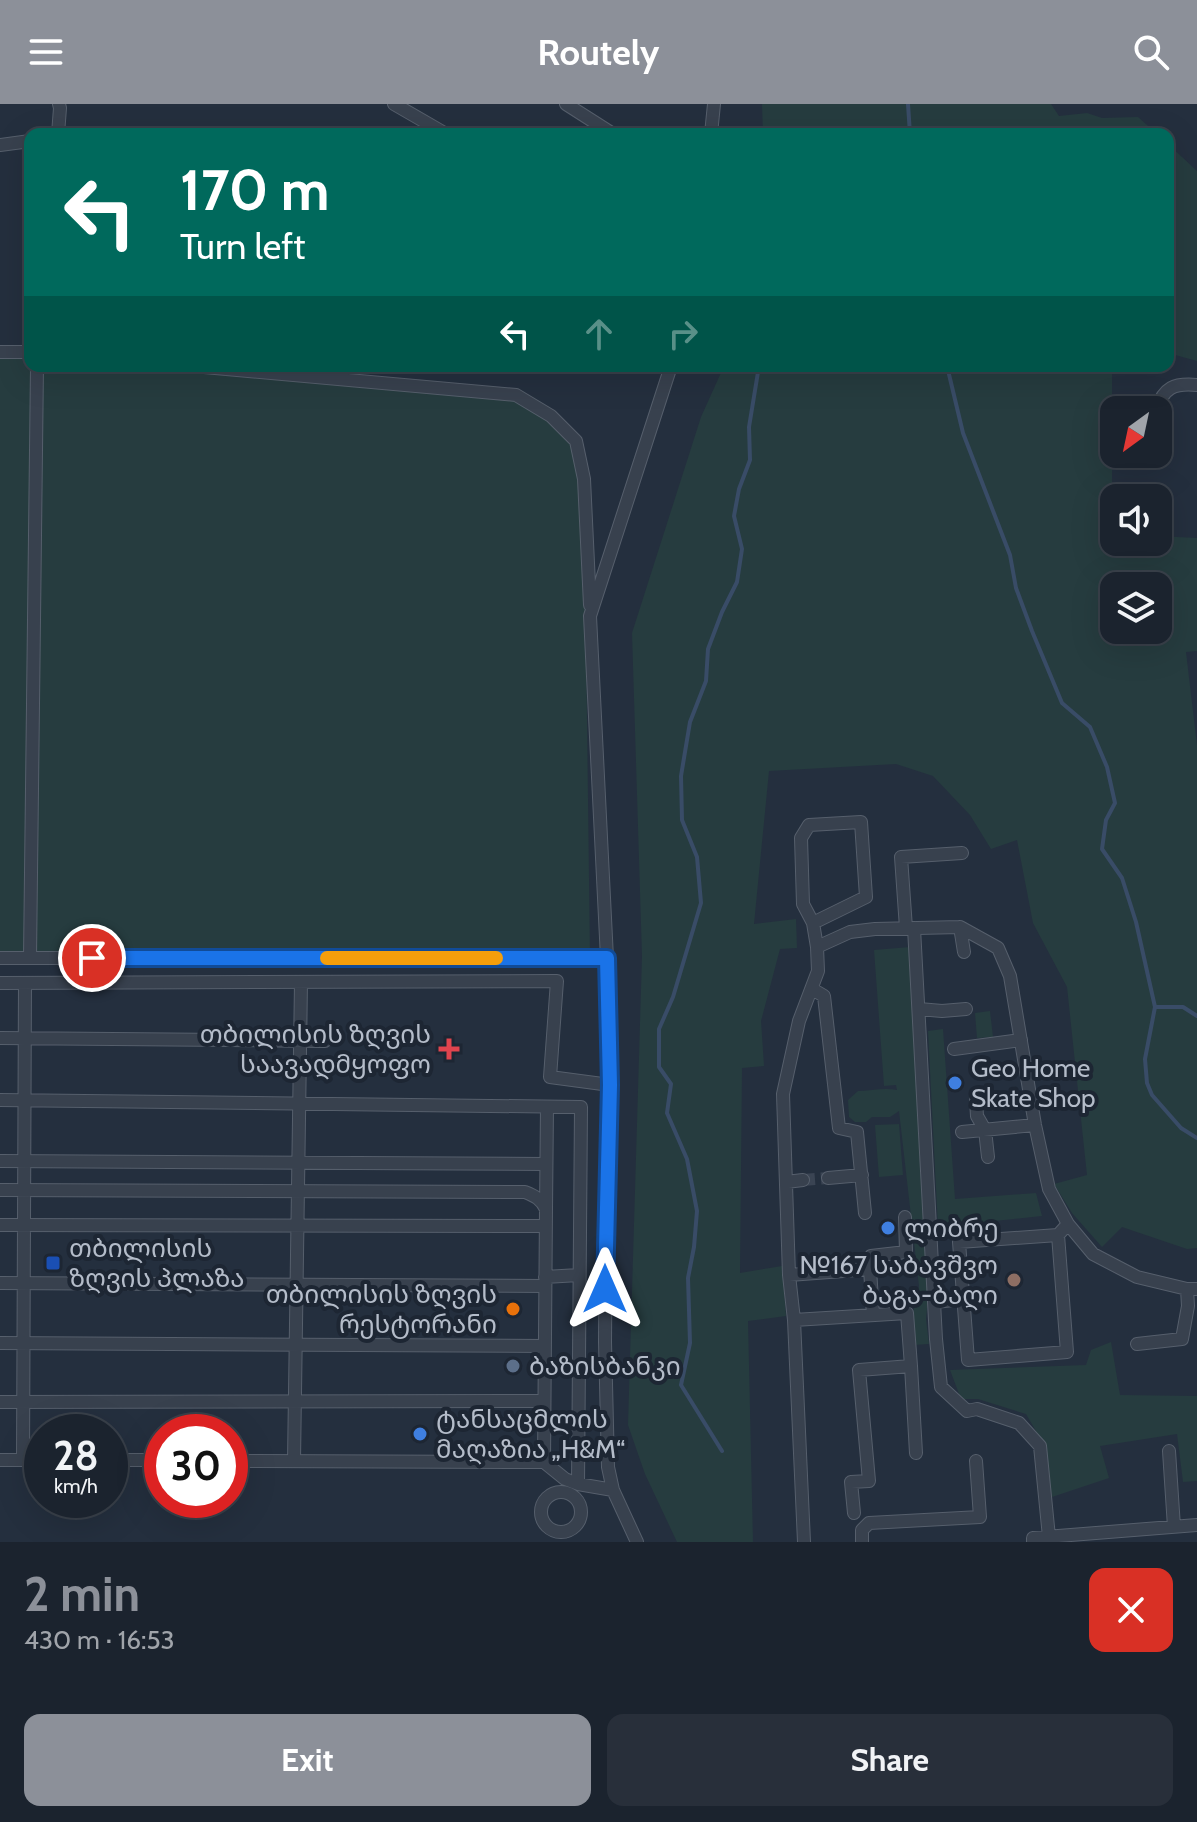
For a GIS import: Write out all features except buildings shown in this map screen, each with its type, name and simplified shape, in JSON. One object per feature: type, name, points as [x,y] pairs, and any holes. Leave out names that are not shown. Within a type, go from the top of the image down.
[{"type":"street","points":[[58,128],[59,104]]},
{"type":"street","points":[[394,104],[436,128]]},
{"type":"street","points":[[566,104],[604,128]]},
{"type":"street","points":[[712,128],[714,104]]},
{"type":"street","points":[[0,145],[24,142]]},
{"type":"street","points":[[0,352],[24,352]]},
{"type":"street","points":[[30,958],[37,372]]},
{"type":"street","points":[[260,372],[516,395],[551,416],[576,441],[584,479],[607,958],[610,1085],[605,1342],[608,1467],[613,1490],[637,1542]]},
{"type":"street","points":[[590,616],[669,372]]},
{"type":"street","points":[[1162,396],[1178,384],[1197,385]]},
{"type":"street","points":[[804,1542],[794,1320],[789,1275],[783,1094],[799,1021],[818,971],[813,923],[803,904],[801,838],[809,825],[861,822],[866,897],[813,923]]},
{"type":"street","points":[[962,853],[901,857],[919,1009],[941,1387],[967,1411],[977,1409],[1019,1423],[1040,1446],[1049,1537]]},
{"type":"street","points":[[960,927],[964,952]]},
{"type":"street","points":[[817,947],[850,932],[960,927],[998,948],[1010,976],[1049,1189],[1068,1224],[1093,1254],[1104,1260],[1137,1277],[1192,1289],[1182,1339],[1137,1344]]},
{"type":"street","points":[[0,958],[607,958]]},
{"type":"street","points":[[0,983],[557,981],[550,1077],[610,1085]]},
{"type":"street","points":[[294,1461],[301,982]]},
{"type":"street","points":[[0,1460],[23,1460],[25,983]]},
{"type":"street","points":[[812,989],[824,996],[839,1128],[857,1132],[865,1213]]},
{"type":"street","points":[[919,1009],[966,1009]]},
{"type":"street","points":[[0,1038],[325,1041]]},
{"type":"street","points":[[954,1049],[1021,1040]]},
{"type":"street","points":[[0,1100],[581,1107],[579,1275],[568,1485]]},
{"type":"street","points":[[976,1100],[977,1116],[985,1130],[988,1157]]},
{"type":"street","points":[[544,1462],[547,1107]]},
{"type":"street","points":[[962,1132],[1035,1125]]},
{"type":"street","points":[[0,1161],[546,1164]]},
{"type":"street","points":[[828,1178],[862,1175]]},
{"type":"street","points":[[786,1182],[803,1180]]},
{"type":"street","points":[[0,1190],[525,1192],[535,1196],[546,1209]]},
{"type":"street","points":[[873,1315],[871,1256],[905,1253],[905,1217]]},
{"type":"street","points":[[1058,1235],[1067,1352],[968,1360],[959,1242],[1058,1235],[1068,1224]]},
{"type":"street","points":[[0,1225],[545,1226]]},
{"type":"street","points":[[907,1242],[931,1241]]},
{"type":"street","points":[[789,1275],[870,1269]]},
{"type":"street","points":[[0,1283],[296,1285],[545,1282],[579,1275]]},
{"type":"street","points":[[935,1302],[963,1299]]},
{"type":"street","points":[[794,1320],[907,1313],[916,1453]]},
{"type":"street","points":[[0,1343],[545,1346]]},
{"type":"street","points":[[854,1513],[851,1482],[869,1481],[859,1370],[911,1366]]},
{"type":"street","points":[[0,1402],[544,1401]]},
{"type":"street","points":[[1169,1451],[1174,1527]]},
{"type":"street","points":[[248,1461],[544,1462],[568,1485],[613,1490]]},
{"type":"street","points":[[862,1542],[862,1530],[869,1523],[980,1517],[976,1461]]},
{"type":"street","points":[[1033,1542],[1033,1538],[1197,1525]]},
{"type":"green space","points":[[762,104],[1051,104],[1059,116],[1087,113],[1102,118],[1138,117],[1150,128],[763,128]]},
{"type":"green space","points":[[1174,150],[1197,171],[1197,361],[1174,355]]},
{"type":"green space","points":[[0,352],[24,352],[24,372],[260,372],[516,395],[576,441],[584,479],[590,958],[0,958]]},
{"type":"green space","points":[[721,372],[1112,372],[1112,396],[1100,396],[1100,468],[1112,468],[1112,484],[1100,484],[1100,556],[1172,556],[1172,537],[1197,538],[1197,651],[1186,652],[1197,745],[1197,1248],[1187,1249],[1122,1227],[1102,1247],[1072,1213],[1054,1184],[1087,1175],[1067,987],[1033,923],[1017,840],[991,849],[970,815],[933,776],[896,764],[769,771],[754,924],[796,919],[797,948],[780,949],[761,1021],[764,1066],[742,1068],[740,1273],[782,1266],[786,1316],[748,1321],[753,1542],[677,1542],[645,1474],[628,1425],[642,956],[632,633],[701,417]]},
{"type":"green space","points":[[910,947],[929,1287],[926,1319],[929,1344],[913,1345],[913,1313],[919,1286],[899,1111],[890,1117],[872,1117],[866,1122],[855,1122],[849,1117],[848,1100],[858,1091],[897,1090],[896,1085],[884,1086],[874,950]]},
{"type":"green space","points":[[990,1011],[993,1037],[977,1038],[975,1013]]},
{"type":"green space","points":[[943,1029],[955,1199],[1036,1193],[1042,1216],[938,1227],[928,1031]]},
{"type":"green space","points":[[899,1124],[903,1175],[879,1177],[875,1125]]},
{"type":"green space","points":[[1111,1342],[1120,1395],[1197,1396],[1197,1481],[1183,1482],[1177,1434],[1100,1446],[1109,1478],[1052,1497],[1043,1443],[1026,1414],[978,1399],[961,1399],[950,1370],[1086,1365],[1091,1350]]},
{"type":"waterway","points":[[908,104],[910,128]]},
{"type":"waterway","points":[[722,1451],[681,1385],[690,1343],[688,1278],[697,1211],[687,1159],[667,1113],[671,1084],[659,1067],[659,1029],[673,997],[701,903],[697,857],[682,820],[681,776],[690,722],[706,681],[708,649],[737,582],[742,549],[734,516],[739,489],[750,460],[749,427],[758,372]]},
{"type":"waterway","points":[[948,372],[963,433],[1010,555],[1016,588],[1032,631],[1062,703],[1090,727],[1107,767],[1115,803],[1106,820],[1102,849],[1122,878],[1136,922],[1155,1007],[1145,1059],[1147,1083],[1152,1095],[1181,1128],[1197,1138]]},
{"type":"waterway","points":[[1155,1007],[1183,1007],[1197,1016]]},
{"type":"tunnel","points":[[803,1180],[828,1178]]},
{"type":"slow traffic","points":[[327,958],[496,958]]},
{"type":"place","name":"თბილისის ზღვის საავადმყოფო","points":[[449,1049]]},
{"type":"place","name":"Geo Home Skate Shop","points":[[955,1083]]},
{"type":"place","name":"ლიბრე","points":[[888,1228]]},
{"type":"place","name":"თბილისის ზღვის პლაზა","points":[[53,1263]]},
{"type":"place","name":"№167 საბავშვო ბაგა-ბაღი","points":[[1014,1280]]},
{"type":"place","name":"თბილისის ზღვის რესტორანი","points":[[513,1309]]},
{"type":"place","name":"ბაზისბანკი","points":[[513,1366]]},
{"type":"place","name":"ტანსაცმლის მაღაზია „H&M“","points":[[420,1434]]},
{"type":"route","points":[[92,958],[607,958],[610,1085],[605,1289]]}]
